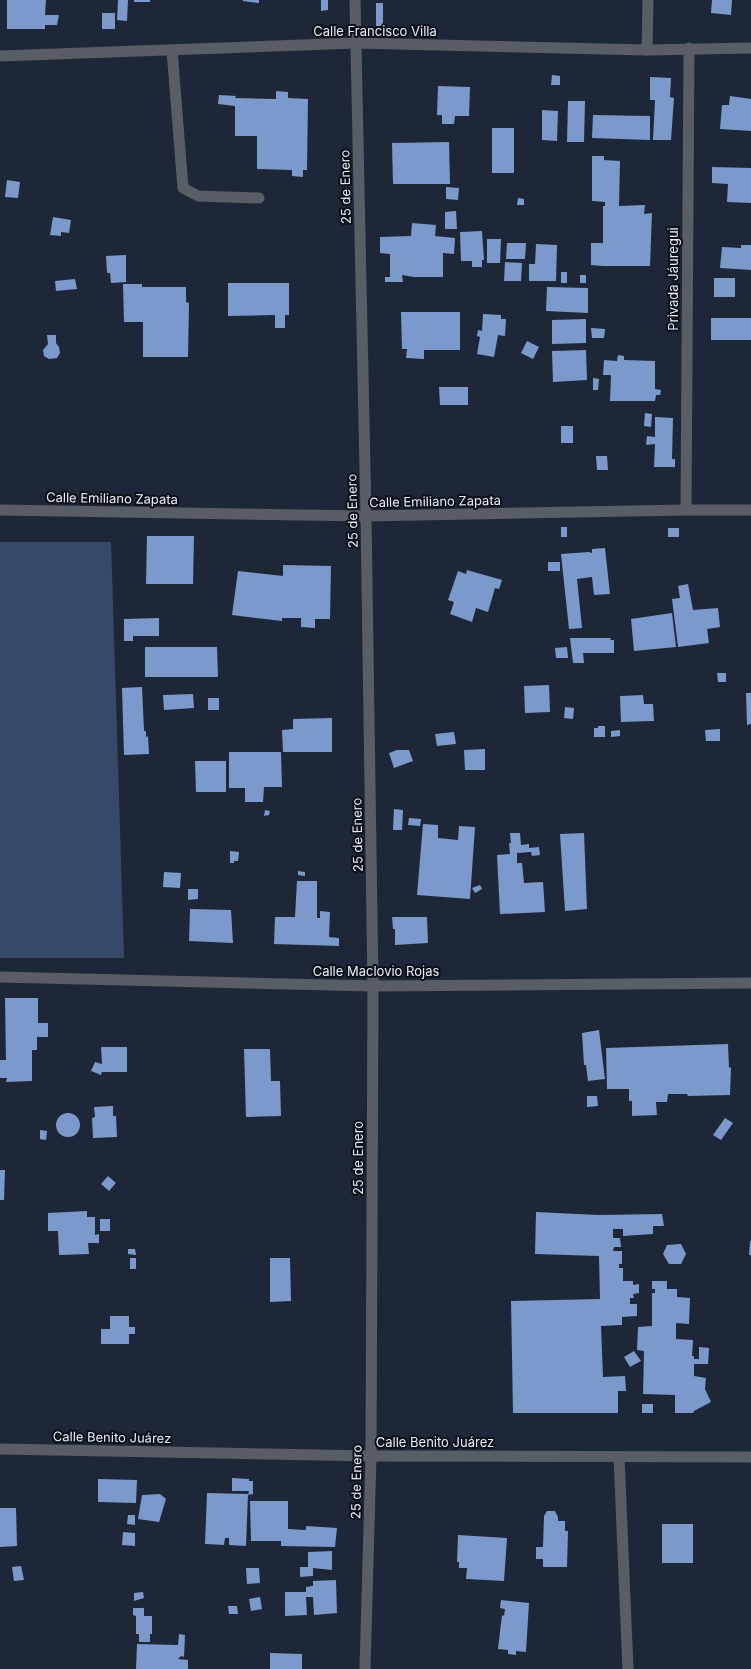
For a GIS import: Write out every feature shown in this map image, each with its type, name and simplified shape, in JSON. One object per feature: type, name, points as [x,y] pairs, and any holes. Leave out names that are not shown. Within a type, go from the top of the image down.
[{"type":"street","name":"25 de Enero","points":[[355,0],[366,516],[373,986],[371,1456],[366,1669]]},
{"type":"street","points":[[647,50],[648,0]]},
{"type":"street","name":"Calle Francisco Villa","points":[[0,56],[356,43],[647,50],[751,48]]},
{"type":"street","name":"Privada Jáuregui","points":[[686,510],[689,48]]},
{"type":"street","points":[[172,50],[183,188],[198,196],[259,198]]},
{"type":"street","name":"Calle Emiliano Zapata","points":[[0,510],[366,516],[751,510]]},
{"type":"street","name":"Calle Maclovio Rojas","points":[[0,977],[373,986],[751,983]]},
{"type":"street","name":"Calle Benito Juárez","points":[[0,1448],[371,1456],[751,1457]]},
{"type":"street","points":[[619,1457],[628,1669]]},
{"type":"shaded area","points":[[0,542],[111,542],[124,958],[0,958]]},
{"type":"building","points":[[7,0],[46,0],[45,15],[59,15],[57,25],[45,25],[45,29],[7,29]]},
{"type":"building","points":[[118,0],[128,0],[127,21],[117,20]]},
{"type":"building","points":[[134,0],[150,0],[150,2],[134,2]]},
{"type":"building","points":[[259,0],[259,3],[243,1]]},
{"type":"building","points":[[321,0],[328,0],[328,10],[321,11]]},
{"type":"building","points":[[712,0],[732,0],[731,15],[711,13]]},
{"type":"building","points":[[376,3],[383,3],[383,26],[376,26]]},
{"type":"building","points":[[102,13],[115,13],[115,29],[102,29]]},
{"type":"building","points":[[552,75],[560,76],[560,85],[551,85]]},
{"type":"building","points":[[650,77],[671,78],[670,97],[674,98],[671,140],[653,140],[655,100],[650,100]]},
{"type":"building","points":[[438,86],[470,87],[469,116],[455,116],[454,124],[442,124],[442,115],[437,115]]},
{"type":"building","points":[[276,91],[288,92],[288,98],[308,99],[307,170],[303,170],[303,177],[292,176],[292,170],[257,169],[257,136],[235,136],[235,106],[218,104],[219,95],[236,96],[235,98],[276,99]]},
{"type":"building","points":[[730,96],[751,99],[751,131],[720,129],[722,105],[729,105]]},
{"type":"building","points":[[568,101],[585,101],[584,142],[567,142]]},
{"type":"building","points":[[542,110],[558,111],[557,141],[542,140]]},
{"type":"building","points":[[593,115],[650,116],[650,140],[592,138]]},
{"type":"building","points":[[492,128],[514,128],[514,173],[492,173]]},
{"type":"building","points":[[449,142],[450,184],[393,184],[392,143]]},
{"type":"building","points":[[592,156],[604,156],[604,160],[620,161],[619,206],[645,205],[644,214],[652,213],[650,266],[591,265],[591,243],[603,243],[603,206],[605,206],[605,202],[592,201]]},
{"type":"building","points":[[712,167],[751,168],[751,203],[727,202],[728,184],[712,183]]},
{"type":"building","points":[[7,180],[20,182],[18,198],[5,197]]},
{"type":"building","points":[[446,187],[459,188],[458,200],[446,199]]},
{"type":"building","points":[[518,198],[524,199],[524,205],[517,205]]},
{"type":"building","points":[[456,211],[457,229],[445,229],[445,212]]},
{"type":"building","points":[[53,217],[71,220],[69,233],[61,232],[61,236],[50,235]]},
{"type":"building","points":[[412,223],[436,225],[435,236],[455,238],[454,254],[443,253],[443,277],[414,277],[402,275],[403,282],[385,282],[385,277],[390,277],[390,254],[380,253],[380,237],[411,236]]},
{"type":"building","points":[[482,231],[484,260],[482,260],[482,267],[472,267],[472,261],[461,261],[460,232]]},
{"type":"building","points":[[487,239],[501,239],[500,263],[487,263]]},
{"type":"building","points":[[507,243],[526,243],[525,259],[506,259]]},
{"type":"building","points":[[536,244],[557,245],[556,281],[529,281],[529,264],[535,264]]},
{"type":"building","points":[[741,245],[751,245],[751,270],[720,268],[722,247],[741,248]]},
{"type":"building","points":[[126,255],[126,282],[111,283],[110,273],[107,273],[106,256]]},
{"type":"building","points":[[505,262],[522,263],[521,281],[504,281]]},
{"type":"building","points":[[561,272],[567,272],[567,283],[561,283]]},
{"type":"building","points":[[580,275],[586,275],[586,283],[580,283]]},
{"type":"building","points":[[714,278],[735,278],[735,297],[714,297]]},
{"type":"building","points":[[75,279],[77,289],[56,291],[55,281]]},
{"type":"building","points":[[228,283],[289,283],[289,315],[285,315],[285,328],[275,328],[275,315],[228,316]]},
{"type":"building","points":[[123,284],[142,284],[142,287],[186,287],[186,302],[189,303],[188,357],[143,357],[143,322],[124,322]]},
{"type":"building","points":[[547,287],[588,288],[588,313],[546,311]]},
{"type":"building","points":[[401,312],[460,312],[460,350],[424,350],[424,359],[406,358],[407,349],[402,349]]},
{"type":"building","points":[[483,314],[501,315],[501,319],[506,319],[505,336],[498,335],[494,357],[477,354],[480,337],[477,336],[478,330],[482,331]]},
{"type":"building","points":[[711,318],[751,318],[751,340],[711,340]]},
{"type":"building","points":[[586,319],[586,343],[552,344],[552,320]]},
{"type":"building","points":[[591,328],[605,329],[604,338],[592,338]]},
{"type":"building","points":[[47,335],[56,335],[56,343],[59,347],[60,353],[57,358],[49,359],[44,356],[43,350],[48,344]]},
{"type":"building","points":[[527,341],[539,347],[533,359],[521,353]]},
{"type":"building","points":[[586,350],[587,380],[553,382],[552,351]]},
{"type":"building","points":[[618,355],[624,356],[624,360],[655,361],[655,389],[661,390],[660,395],[656,395],[655,401],[610,401],[611,375],[603,375],[604,360],[617,361]]},
{"type":"building","points":[[593,378],[599,379],[598,390],[593,390]]},
{"type":"building","points":[[439,387],[468,387],[468,405],[440,405]]},
{"type":"building","points":[[645,413],[652,414],[651,427],[644,426]]},
{"type":"building","points":[[655,417],[673,418],[672,459],[675,459],[675,467],[654,467],[655,444],[646,445],[647,436],[655,437]]},
{"type":"building","points":[[561,426],[573,426],[573,443],[561,443]]},
{"type":"building","points":[[596,456],[607,456],[608,470],[597,470]]},
{"type":"building","points":[[561,527],[567,527],[567,537],[561,537]]},
{"type":"building","points":[[668,528],[679,528],[679,537],[668,537]]},
{"type":"building","points":[[147,536],[194,536],[193,584],[146,584]]},
{"type":"building","points":[[605,548],[610,594],[594,595],[592,577],[577,579],[582,628],[569,629],[561,554],[592,553],[592,549]]},
{"type":"building","points":[[548,562],[560,562],[560,571],[548,571]]},
{"type":"building","points":[[283,565],[331,566],[330,619],[315,619],[315,628],[301,627],[301,618],[282,618],[282,621],[232,615],[238,571],[283,576]]},
{"type":"building","points":[[467,570],[502,580],[499,589],[495,588],[488,612],[476,608],[472,622],[450,614],[454,602],[448,600],[458,571],[466,574]]},
{"type":"building","points":[[688,584],[693,610],[718,608],[720,627],[707,629],[709,643],[678,647],[672,599],[680,598],[678,586]]},
{"type":"building","points":[[672,613],[676,647],[634,651],[631,619]]},
{"type":"building","points":[[159,618],[159,636],[133,636],[133,641],[124,641],[124,619]]},
{"type":"building","points":[[570,638],[611,638],[610,640],[614,640],[614,653],[583,653],[584,663],[573,663]]},
{"type":"building","points":[[145,647],[217,647],[218,677],[145,677]]},
{"type":"building","points":[[567,647],[568,658],[556,658],[555,648]]},
{"type":"building","points":[[717,673],[726,673],[726,682],[718,682]]},
{"type":"building","points":[[549,685],[550,712],[525,713],[524,686]]},
{"type":"building","points":[[142,687],[144,731],[146,731],[146,737],[148,736],[149,754],[124,755],[122,688]]},
{"type":"building","points":[[746,693],[751,693],[751,724],[747,725]]},
{"type":"building","points":[[193,694],[194,708],[164,710],[163,695]]},
{"type":"building","points":[[643,695],[644,704],[653,704],[654,721],[621,722],[620,696]]},
{"type":"building","points":[[208,698],[219,698],[219,710],[208,710]]},
{"type":"building","points":[[565,707],[574,708],[573,719],[564,718]]},
{"type":"building","points":[[332,718],[332,752],[283,752],[282,730],[293,729],[293,719]]},
{"type":"building","points":[[598,726],[605,726],[605,737],[594,737],[594,728],[598,728]]},
{"type":"building","points":[[720,729],[720,741],[706,741],[705,730]]},
{"type":"building","points":[[620,730],[620,736],[611,737],[611,731]]},
{"type":"building","points":[[454,732],[456,744],[437,746],[435,734]]},
{"type":"building","points":[[485,749],[485,770],[465,770],[464,750]]},
{"type":"building","points":[[397,750],[409,750],[413,761],[394,768],[389,753]]},
{"type":"building","points":[[229,752],[281,752],[282,787],[264,787],[263,802],[245,802],[245,788],[229,788]]},
{"type":"building","points":[[195,761],[226,761],[226,792],[196,792]]},
{"type":"building","points":[[394,809],[403,810],[402,830],[393,830]]},
{"type":"building","points":[[265,810],[270,811],[269,815],[264,816]]},
{"type":"building","points":[[409,818],[421,819],[420,826],[408,825]]},
{"type":"building","points":[[423,824],[438,825],[438,838],[458,840],[459,826],[475,827],[470,899],[417,895]]},
{"type":"building","points":[[510,833],[520,833],[521,845],[529,844],[529,848],[539,847],[540,855],[532,856],[531,852],[517,853],[517,863],[522,863],[524,883],[543,882],[545,912],[500,914],[497,855],[510,854]]},
{"type":"building","points":[[584,833],[587,909],[565,911],[560,834]]},
{"type":"building","points":[[230,851],[239,852],[238,861],[230,863]]},
{"type":"building","points":[[298,871],[305,872],[305,876],[298,875]]},
{"type":"building","points":[[164,872],[181,873],[180,888],[163,887]]},
{"type":"building","points":[[297,881],[317,881],[317,918],[320,918],[320,911],[330,912],[329,937],[339,938],[339,946],[274,944],[275,917],[295,917]]},
{"type":"building","points":[[480,885],[482,889],[475,893],[472,888]]},
{"type":"building","points":[[188,889],[198,889],[198,899],[188,900]]},
{"type":"building","points":[[190,909],[231,910],[233,943],[189,941]]},
{"type":"building","points":[[392,917],[427,917],[428,943],[395,945],[395,929],[393,929]]},
{"type":"building","points":[[5,998],[38,998],[38,1023],[48,1023],[48,1037],[37,1037],[37,1050],[32,1050],[32,1081],[6,1082],[7,1078],[0,1078],[0,1060],[6,1060]]},
{"type":"building","points":[[599,1030],[605,1079],[588,1081],[586,1065],[584,1065],[582,1033]]},
{"type":"building","points":[[728,1044],[729,1068],[731,1067],[730,1095],[688,1096],[687,1094],[668,1094],[667,1102],[656,1102],[657,1115],[632,1116],[632,1101],[629,1101],[629,1089],[607,1089],[606,1048]]},
{"type":"building","points":[[101,1047],[127,1047],[127,1072],[102,1072],[101,1075],[91,1071],[95,1062],[102,1064]]},
{"type":"building","points":[[244,1049],[270,1049],[271,1081],[280,1081],[281,1116],[246,1117]]},
{"type":"building","points":[[587,1096],[597,1096],[598,1106],[587,1107]]},
{"type":"building","points":[[113,1106],[113,1116],[116,1116],[117,1137],[93,1138],[92,1118],[95,1117],[94,1107]]},
{"type":"building","points":[[68,1113],[73,1114],[79,1120],[79,1130],[73,1136],[68,1137],[63,1136],[57,1130],[56,1125],[57,1120],[63,1114]]},
{"type":"building","points":[[725,1118],[733,1123],[721,1140],[713,1135]]},
{"type":"building","points":[[40,1130],[47,1131],[46,1140],[40,1139]]},
{"type":"building","points":[[0,1170],[5,1170],[4,1200],[0,1200]]},
{"type":"building","points":[[108,1176],[116,1183],[109,1191],[101,1184]]},
{"type":"building","points":[[87,1211],[87,1217],[95,1217],[95,1235],[99,1234],[99,1243],[88,1243],[89,1254],[59,1255],[58,1231],[48,1231],[48,1213]]},
{"type":"building","points":[[536,1212],[598,1215],[662,1214],[664,1226],[653,1226],[653,1234],[623,1236],[623,1229],[613,1229],[613,1238],[620,1238],[621,1247],[614,1247],[613,1251],[622,1251],[622,1264],[619,1264],[619,1268],[623,1268],[623,1281],[633,1281],[633,1285],[639,1284],[639,1293],[633,1294],[634,1298],[630,1298],[630,1304],[637,1304],[637,1316],[622,1317],[622,1325],[601,1326],[603,1377],[625,1376],[626,1391],[618,1391],[618,1413],[513,1413],[511,1301],[600,1299],[599,1256],[535,1254]]},
{"type":"building","points":[[100,1219],[110,1219],[110,1231],[100,1231]]},
{"type":"building","points":[[750,1241],[751,1255],[749,1255]]},
{"type":"building","points":[[681,1244],[686,1254],[681,1264],[669,1264],[663,1254],[667,1245]]},
{"type":"building","points":[[128,1249],[135,1249],[136,1255],[128,1254]]},
{"type":"building","points":[[130,1258],[136,1258],[136,1269],[130,1269]]},
{"type":"building","points":[[270,1258],[290,1258],[291,1301],[270,1302]]},
{"type":"building","points":[[652,1281],[667,1281],[667,1289],[677,1289],[677,1297],[690,1298],[689,1324],[676,1323],[676,1339],[693,1340],[692,1356],[694,1356],[694,1359],[699,1359],[699,1347],[709,1348],[708,1364],[694,1364],[694,1376],[706,1378],[705,1389],[711,1402],[693,1413],[675,1413],[675,1395],[643,1394],[644,1351],[637,1350],[638,1327],[652,1326],[652,1293],[655,1293],[655,1289],[652,1289]]},
{"type":"building","points":[[110,1316],[129,1316],[129,1327],[135,1327],[135,1334],[129,1334],[129,1344],[101,1344],[101,1329],[110,1329]]},
{"type":"building","points":[[634,1351],[641,1361],[630,1367],[624,1357]]},
{"type":"building","points":[[642,1404],[653,1404],[653,1413],[642,1413]]},
{"type":"building","points":[[232,1478],[249,1479],[249,1481],[253,1481],[253,1494],[248,1495],[249,1491],[232,1491]]},
{"type":"building","points":[[98,1479],[137,1480],[136,1503],[98,1502]]},
{"type":"building","points":[[207,1493],[248,1494],[246,1546],[229,1545],[229,1538],[225,1538],[224,1545],[205,1544]]},
{"type":"building","points":[[160,1494],[166,1499],[159,1522],[138,1519],[142,1495]]},
{"type":"building","points":[[250,1501],[288,1501],[288,1529],[306,1530],[306,1526],[337,1528],[335,1547],[281,1546],[281,1541],[251,1541]]},
{"type":"building","points":[[0,1508],[16,1508],[17,1546],[0,1547]]},
{"type":"building","points":[[547,1511],[555,1511],[558,1521],[565,1521],[565,1531],[568,1531],[567,1567],[543,1567],[543,1559],[536,1559],[536,1547],[543,1547],[544,1516]]},
{"type":"building","points":[[128,1515],[135,1515],[135,1525],[127,1524]]},
{"type":"building","points":[[662,1524],[693,1524],[693,1563],[662,1563]]},
{"type":"building","points":[[123,1532],[135,1533],[135,1546],[122,1545]]},
{"type":"building","points":[[458,1535],[507,1538],[504,1581],[466,1579],[467,1568],[459,1568],[459,1562],[457,1562]]},
{"type":"building","points":[[332,1551],[332,1570],[313,1568],[313,1576],[300,1577],[300,1567],[308,1567],[308,1552]]},
{"type":"building","points":[[21,1566],[24,1580],[14,1581],[12,1567]]},
{"type":"building","points":[[246,1568],[259,1568],[260,1583],[247,1584]]},
{"type":"building","points":[[336,1580],[337,1613],[314,1615],[313,1597],[306,1597],[307,1615],[285,1616],[285,1592],[306,1592],[306,1587],[313,1586],[313,1581]]},
{"type":"building","points":[[143,1592],[144,1598],[134,1601],[134,1593]]},
{"type":"building","points":[[260,1597],[262,1609],[251,1611],[249,1599]]},
{"type":"building","points":[[501,1600],[529,1603],[526,1652],[516,1651],[516,1655],[508,1654],[508,1650],[498,1649],[502,1615],[504,1616],[505,1609],[500,1608]]},
{"type":"building","points":[[228,1606],[237,1606],[238,1614],[229,1614]]},
{"type":"building","points":[[133,1608],[144,1608],[144,1616],[152,1616],[152,1634],[150,1634],[150,1642],[139,1642],[139,1634],[136,1634],[136,1616],[133,1615]]},
{"type":"building","points":[[179,1634],[185,1635],[184,1657],[181,1656],[178,1659],[188,1660],[188,1669],[136,1669],[137,1644],[178,1645]]},
{"type":"building","points":[[270,1653],[302,1654],[302,1669],[270,1669]]}]
